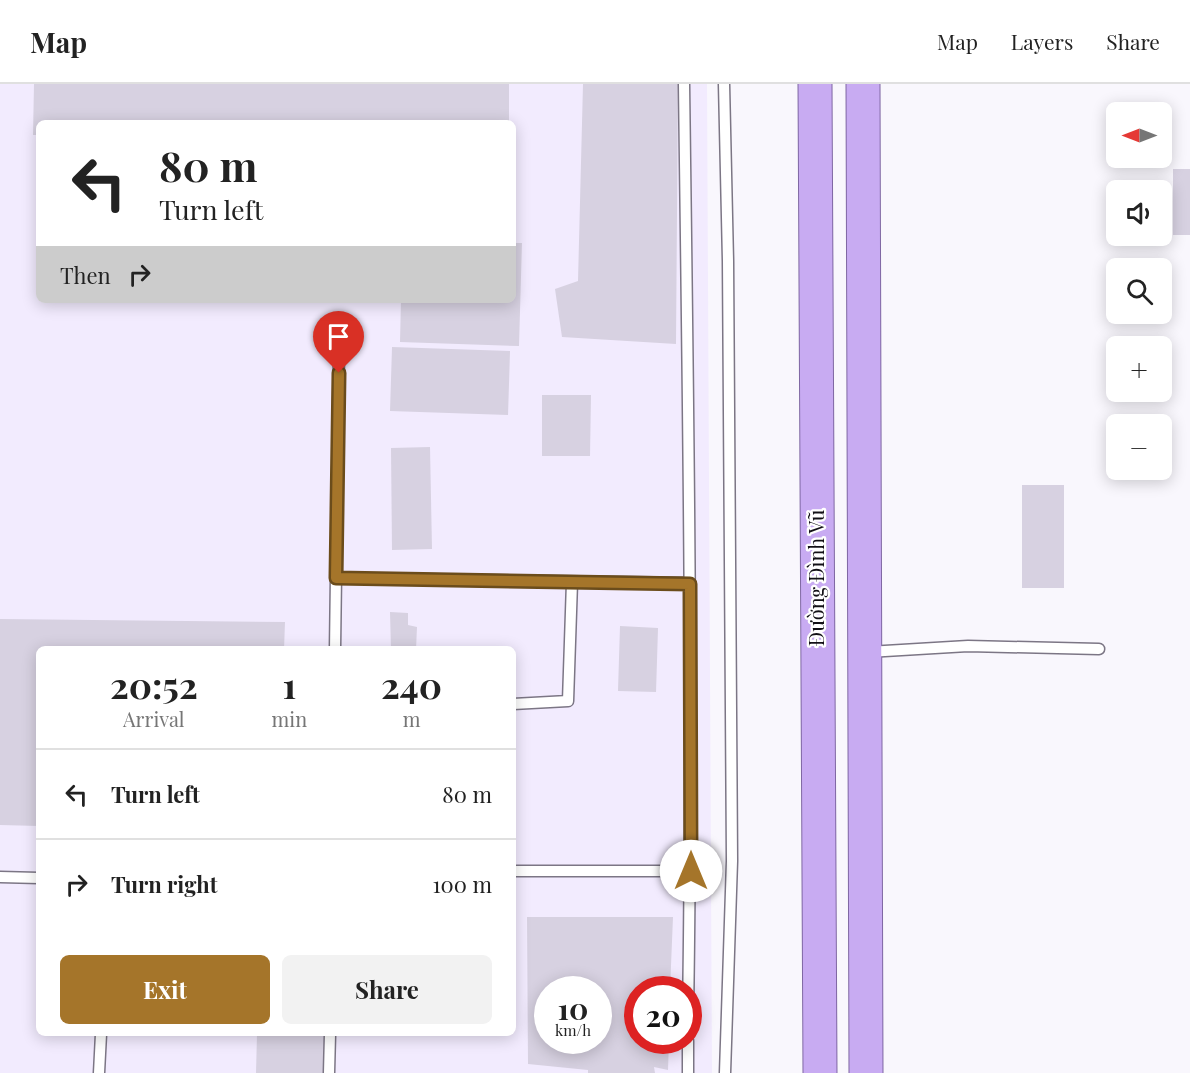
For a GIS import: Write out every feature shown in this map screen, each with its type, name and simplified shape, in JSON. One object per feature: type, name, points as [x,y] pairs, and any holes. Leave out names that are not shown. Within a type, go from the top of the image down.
[{"type":"highway","name":"Đường Đình Vũ","points":[[815,84],[820,1073]]},
{"type":"highway","points":[[863,84],[866,1073]]},
{"type":"lane","points":[[684,84],[690,584],[691,871],[689,976]]},
{"type":"lane","points":[[724,84],[728,261],[732,861],[725,1073]]},
{"type":"lane","points":[[335,646],[339,350]]},
{"type":"lane","points":[[336,578],[690,584]]},
{"type":"lane","points":[[516,704],[568,701],[572,582]]},
{"type":"lane","points":[[865,652],[968,646],[1099,649]]},
{"type":"lane","points":[[516,871],[691,871]]},
{"type":"lane","points":[[0,877],[36,878]]},
{"type":"lane","points":[[99,1073],[101,1036]]},
{"type":"lane","points":[[329,1073],[330,1036]]},
{"type":"lane","points":[[688,1054],[688,1073]]},
{"type":"shaded area","points":[[0,84],[707,84],[712,1073],[0,1073]]},
{"type":"building","points":[[34,84],[509,84],[509,120],[36,120],[36,135],[33,135]]},
{"type":"building","points":[[583,84],[678,84],[676,344],[562,337],[555,289],[578,281]]},
{"type":"building","points":[[1173,169],[1190,169],[1190,235],[1173,235]]},
{"type":"building","points":[[516,243],[522,243],[519,346],[400,342],[401,303],[516,303]]},
{"type":"building","points":[[392,347],[510,351],[508,415],[390,411]]},
{"type":"building","points":[[542,395],[591,395],[590,456],[542,456]]},
{"type":"building","points":[[430,447],[432,549],[392,550],[391,448]]},
{"type":"building","points":[[1022,485],[1064,485],[1064,588],[1022,588]]},
{"type":"building","points":[[390,612],[408,613],[408,625],[417,627],[416,646],[391,646]]},
{"type":"building","points":[[0,619],[285,622],[284,646],[36,646],[36,826],[0,825]]},
{"type":"building","points":[[620,626],[658,628],[656,692],[618,691]]},
{"type":"building","points":[[527,917],[673,917],[671,976],[624,976],[624,1054],[669,1054],[668,1070],[654,1067],[655,1073],[588,1073],[588,1070],[528,1064]]},
{"type":"building","points":[[257,1036],[324,1036],[323,1073],[256,1073]]},
{"type":"route","points":[[339,373],[336,578],[690,584],[691,871]]}]
